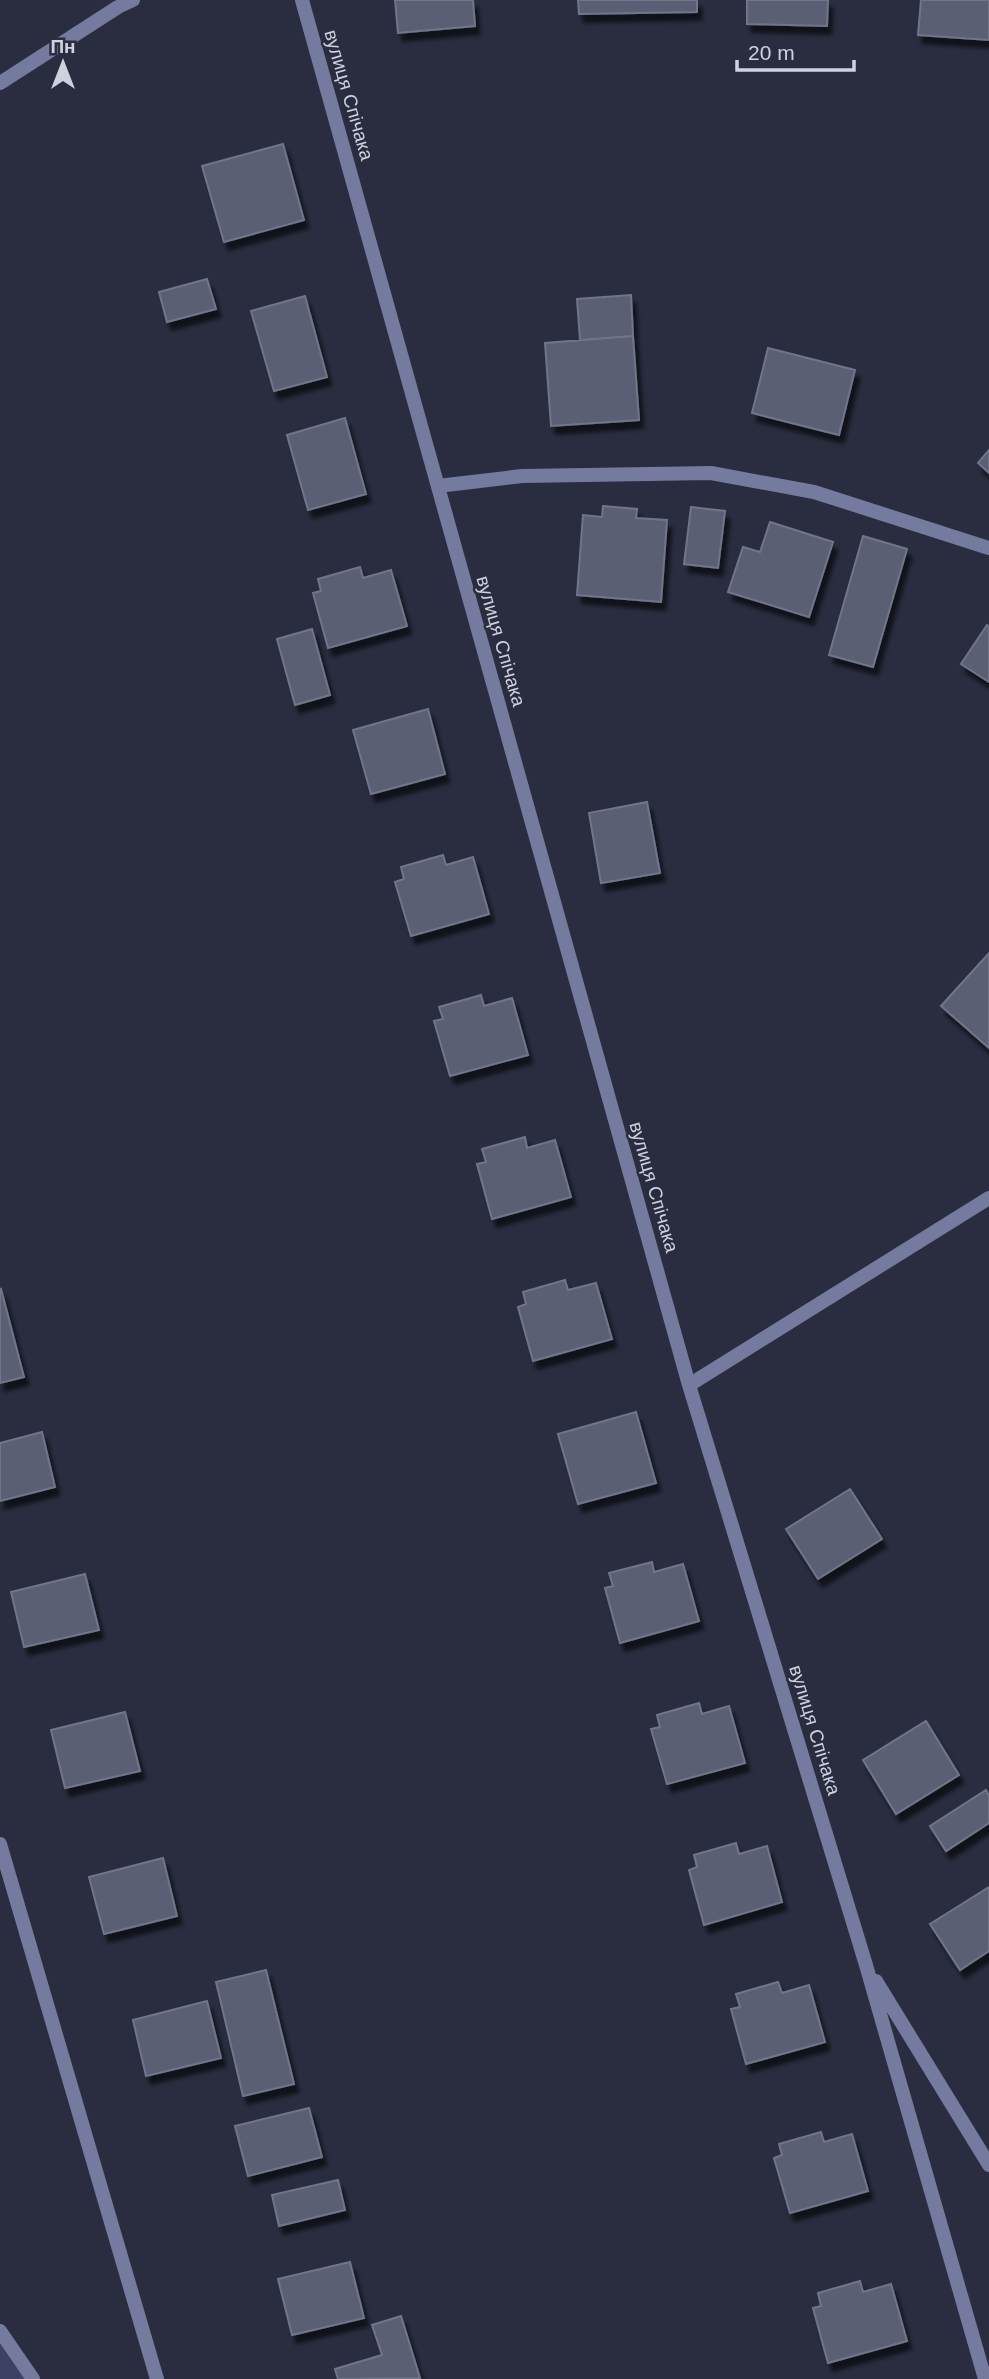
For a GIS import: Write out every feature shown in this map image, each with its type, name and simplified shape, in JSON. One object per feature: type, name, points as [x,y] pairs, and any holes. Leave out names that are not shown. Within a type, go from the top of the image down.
[{"type":"street","points":[[0,83],[133,0]]},
{"type":"street","name":"вулиця Спічака","points":[[302,0],[689,1385],[866,1965],[985,2379]]},
{"type":"street","points":[[438,486],[522,476],[711,473],[814,492],[989,548]]},
{"type":"street","points":[[689,1385],[989,1198]]},
{"type":"street","points":[[0,1844],[157,2379]]},
{"type":"street","points":[[866,1965],[989,2165]]},
{"type":"street","points":[[0,2331],[33,2379]]},
{"type":"shaded area","points":[[0,2328],[35,2379],[0,2379]]},
{"type":"building","points":[[395,0],[473,0],[475,26],[398,33]]},
{"type":"building","points":[[578,0],[697,0],[697,12],[579,14]]},
{"type":"building","points":[[747,0],[828,0],[827,26],[747,24]]},
{"type":"building","points":[[921,0],[989,0],[989,40],[918,35]]},
{"type":"building","points":[[283,144],[304,220],[224,242],[202,166]]},
{"type":"building","points":[[207,279],[216,309],[167,322],[159,292]]},
{"type":"building","points":[[631,295],[633,336],[580,340],[577,299]]},
{"type":"building","points":[[305,296],[327,377],[274,391],[251,311]]},
{"type":"building","points":[[633,336],[639,420],[551,426],[545,343]]},
{"type":"building","points":[[768,348],[855,370],[839,435],[752,413]]},
{"type":"building","points":[[345,418],[366,494],[308,510],[287,435]]},
{"type":"building","points":[[989,450],[989,473],[978,463]]},
{"type":"building","points":[[603,506],[637,509],[636,518],[667,520],[661,602],[577,595],[583,515],[602,517]]},
{"type":"building","points":[[691,507],[725,511],[718,568],[684,564]]},
{"type":"building","points":[[770,522],[833,542],[809,617],[728,592],[743,547],[760,552]]},
{"type":"building","points":[[863,536],[907,549],[873,667],[829,655]]},
{"type":"building","points":[[360,567],[363,578],[391,570],[407,626],[328,648],[313,593],[321,591],[318,579]]},
{"type":"building","points":[[987,625],[989,627],[989,682],[961,664]]},
{"type":"building","points":[[312,629],[330,695],[295,705],[277,639]]},
{"type":"building","points":[[428,709],[445,774],[371,794],[353,730]]},
{"type":"building","points":[[647,802],[660,873],[601,883],[589,813]]},
{"type":"building","points":[[443,855],[446,865],[473,857],[489,914],[411,936],[395,882],[404,879],[401,867]]},
{"type":"building","points":[[989,953],[989,1048],[941,1006]]},
{"type":"building","points":[[481,995],[484,1006],[512,998],[528,1055],[450,1076],[434,1021],[443,1019],[439,1007]]},
{"type":"building","points":[[525,1137],[527,1148],[555,1140],[571,1197],[492,1219],[477,1164],[486,1162],[482,1149]]},
{"type":"building","points":[[565,1280],[568,1290],[596,1283],[612,1339],[533,1361],[518,1307],[526,1304],[523,1292]]},
{"type":"building","points":[[0,1290],[24,1377],[0,1383]]},
{"type":"building","points":[[636,1412],[656,1483],[578,1504],[558,1434]]},
{"type":"building","points":[[42,1432],[55,1487],[0,1501],[0,1443]]},
{"type":"building","points":[[850,1489],[882,1539],[818,1579],[786,1529]]},
{"type":"building","points":[[652,1562],[654,1572],[683,1564],[699,1621],[620,1643],[605,1588],[613,1586],[609,1573]]},
{"type":"building","points":[[85,1574],[99,1630],[24,1647],[11,1592]]},
{"type":"building","points":[[699,1703],[702,1714],[729,1706],[745,1763],[667,1784],[651,1729],[660,1727],[657,1715]]},
{"type":"building","points":[[125,1712],[140,1771],[65,1788],[51,1730]]},
{"type":"building","points":[[926,1721],[959,1775],[896,1814],[863,1760]]},
{"type":"building","points":[[986,1790],[989,1796],[989,1823],[946,1851],[930,1826]]},
{"type":"building","points":[[736,1843],[739,1854],[767,1846],[782,1902],[704,1925],[689,1870],[697,1867],[694,1855]]},
{"type":"building","points":[[163,1858],[177,1916],[104,1934],[89,1877]]},
{"type":"building","points":[[989,1887],[989,1951],[960,1970],[930,1924]]},
{"type":"building","points":[[266,1970],[294,2084],[243,2096],[216,1982]]},
{"type":"building","points":[[778,1982],[782,1993],[809,1985],[825,2042],[746,2064],[731,2009],[740,2007],[736,1994]]},
{"type":"building","points":[[207,2001],[221,2058],[146,2076],[133,2020]]},
{"type":"building","points":[[309,2108],[322,2157],[248,2176],[235,2126]]},
{"type":"building","points":[[821,2132],[824,2142],[852,2134],[868,2191],[790,2213],[774,2158],[782,2155],[779,2144]]},
{"type":"building","points":[[338,2180],[345,2210],[279,2226],[272,2195]]},
{"type":"building","points":[[350,2262],[364,2318],[292,2335],[278,2279]]},
{"type":"building","points":[[860,2281],[863,2292],[891,2284],[907,2341],[828,2363],[813,2308],[821,2306],[818,2293]]},
{"type":"building","points":[[401,2316],[420,2378],[338,2379],[335,2369],[382,2355],[372,2325]]}]
